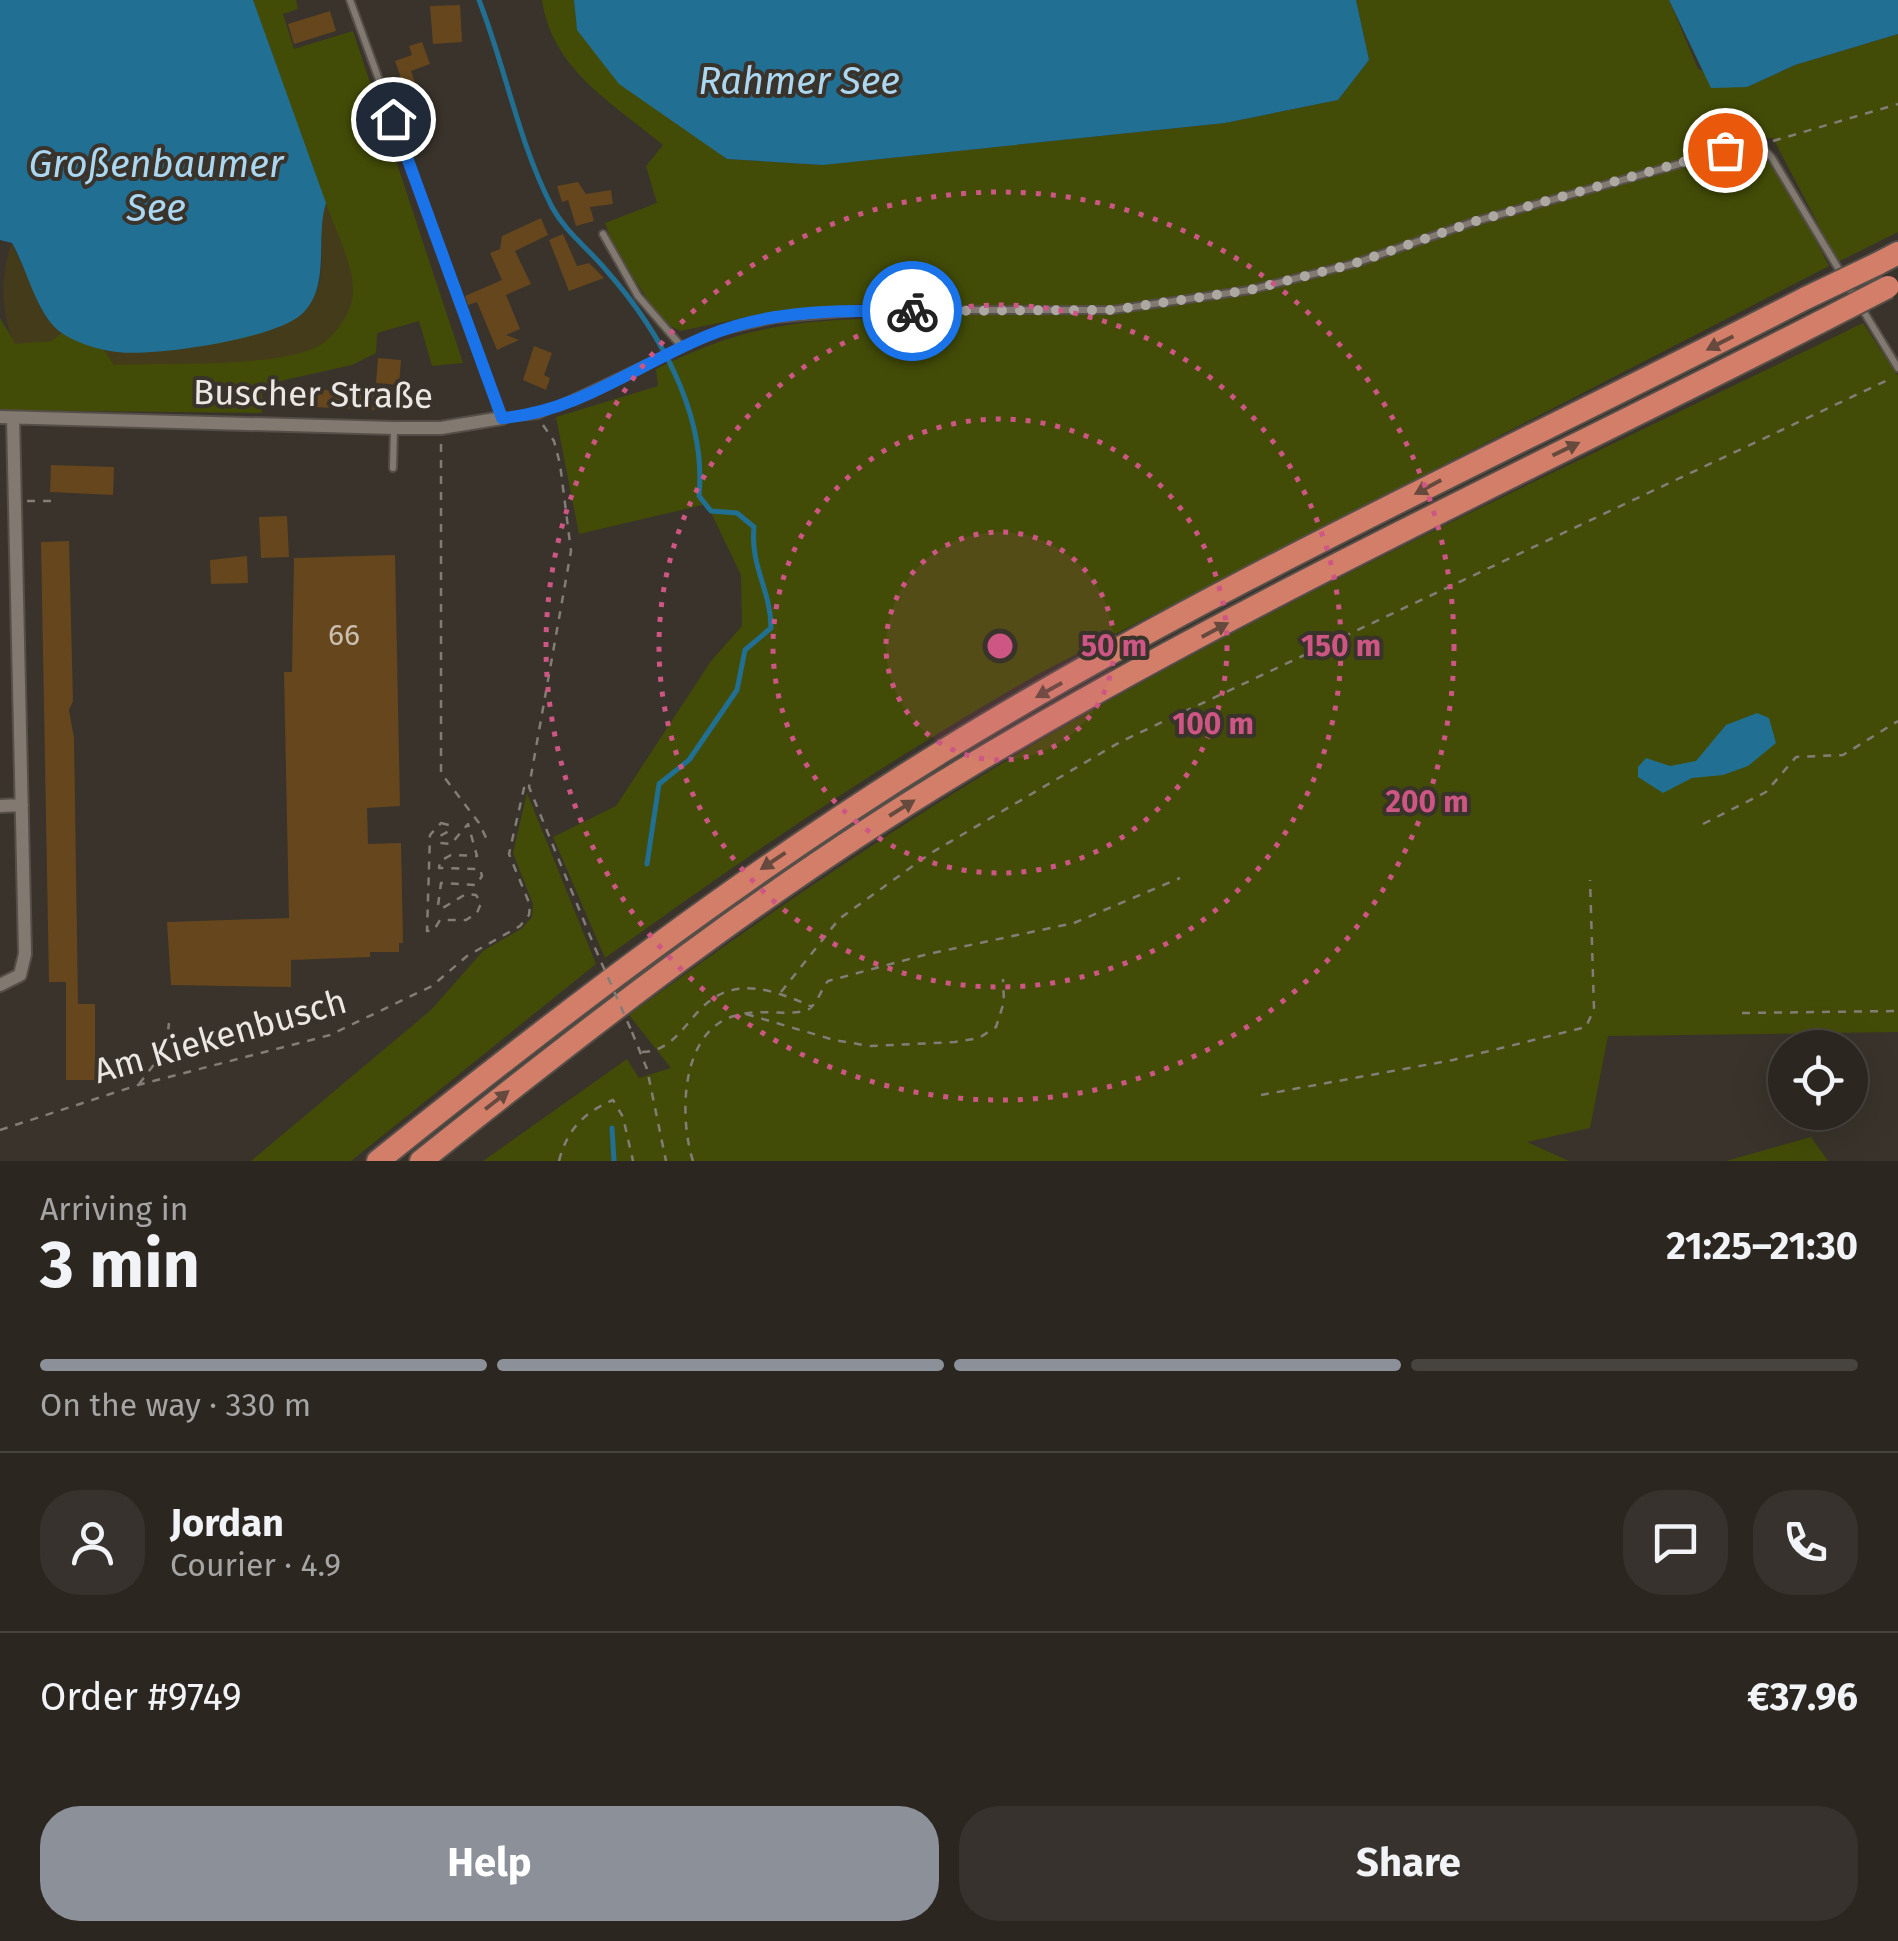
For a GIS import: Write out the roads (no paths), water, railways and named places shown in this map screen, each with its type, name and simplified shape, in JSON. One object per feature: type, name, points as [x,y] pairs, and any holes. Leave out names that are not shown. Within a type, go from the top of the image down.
[{"type":"highway","points":[[378,1161],[718,899],[946,749],[1418,492],[1887,258]]},
{"type":"highway","points":[[421,1161],[722,928],[961,771],[1384,541],[1893,285]]},
{"type":"street","name":"Buscher Straße","points":[[6,417],[394,428],[440,428],[502,418]]},
{"type":"street","points":[[0,986],[20,975],[25,954],[16,502],[6,417]]},
{"type":"street","points":[[0,806],[22,805]]},
{"type":"lane","points":[[350,0],[502,418]]},
{"type":"lane","name":"Buscher Straße","points":[[502,418],[538,415],[712,334],[809,313],[1112,310],[1250,290],[1353,264],[1473,222],[1725,150],[1764,149],[1898,372]]},
{"type":"lane","points":[[602,234],[638,296],[682,347]]},
{"type":"lane","points":[[394,428],[394,468]]},
{"type":"water","name":"Großenbaumer See","points":[[0,0],[253,0],[326,203],[320,275],[312,302],[303,313],[268,331],[243,338],[134,353],[86,345],[51,323],[12,243],[0,240]]},
{"type":"water","name":"Rahmer See","points":[[574,0],[1356,0],[1369,60],[1338,100],[1225,123],[823,165],[727,159],[619,84],[577,30]]},
{"type":"water","points":[[1669,0],[1898,0],[1898,34],[1795,65],[1747,87],[1711,88]]},
{"type":"water","points":[[1757,713],[1769,718],[1776,743],[1748,766],[1723,775],[1692,778],[1663,793],[1638,777],[1638,767],[1646,758],[1670,766],[1696,761],[1726,725]]},
{"type":"waterway","points":[[479,0],[530,157],[552,207],[626,294],[661,346],[675,375],[695,435],[699,496],[711,511],[737,513],[754,527],[755,554],[771,628],[745,650],[737,690],[689,760],[659,784],[647,864]]},
{"type":"waterway","points":[[612,1128],[614,1161]]}]
